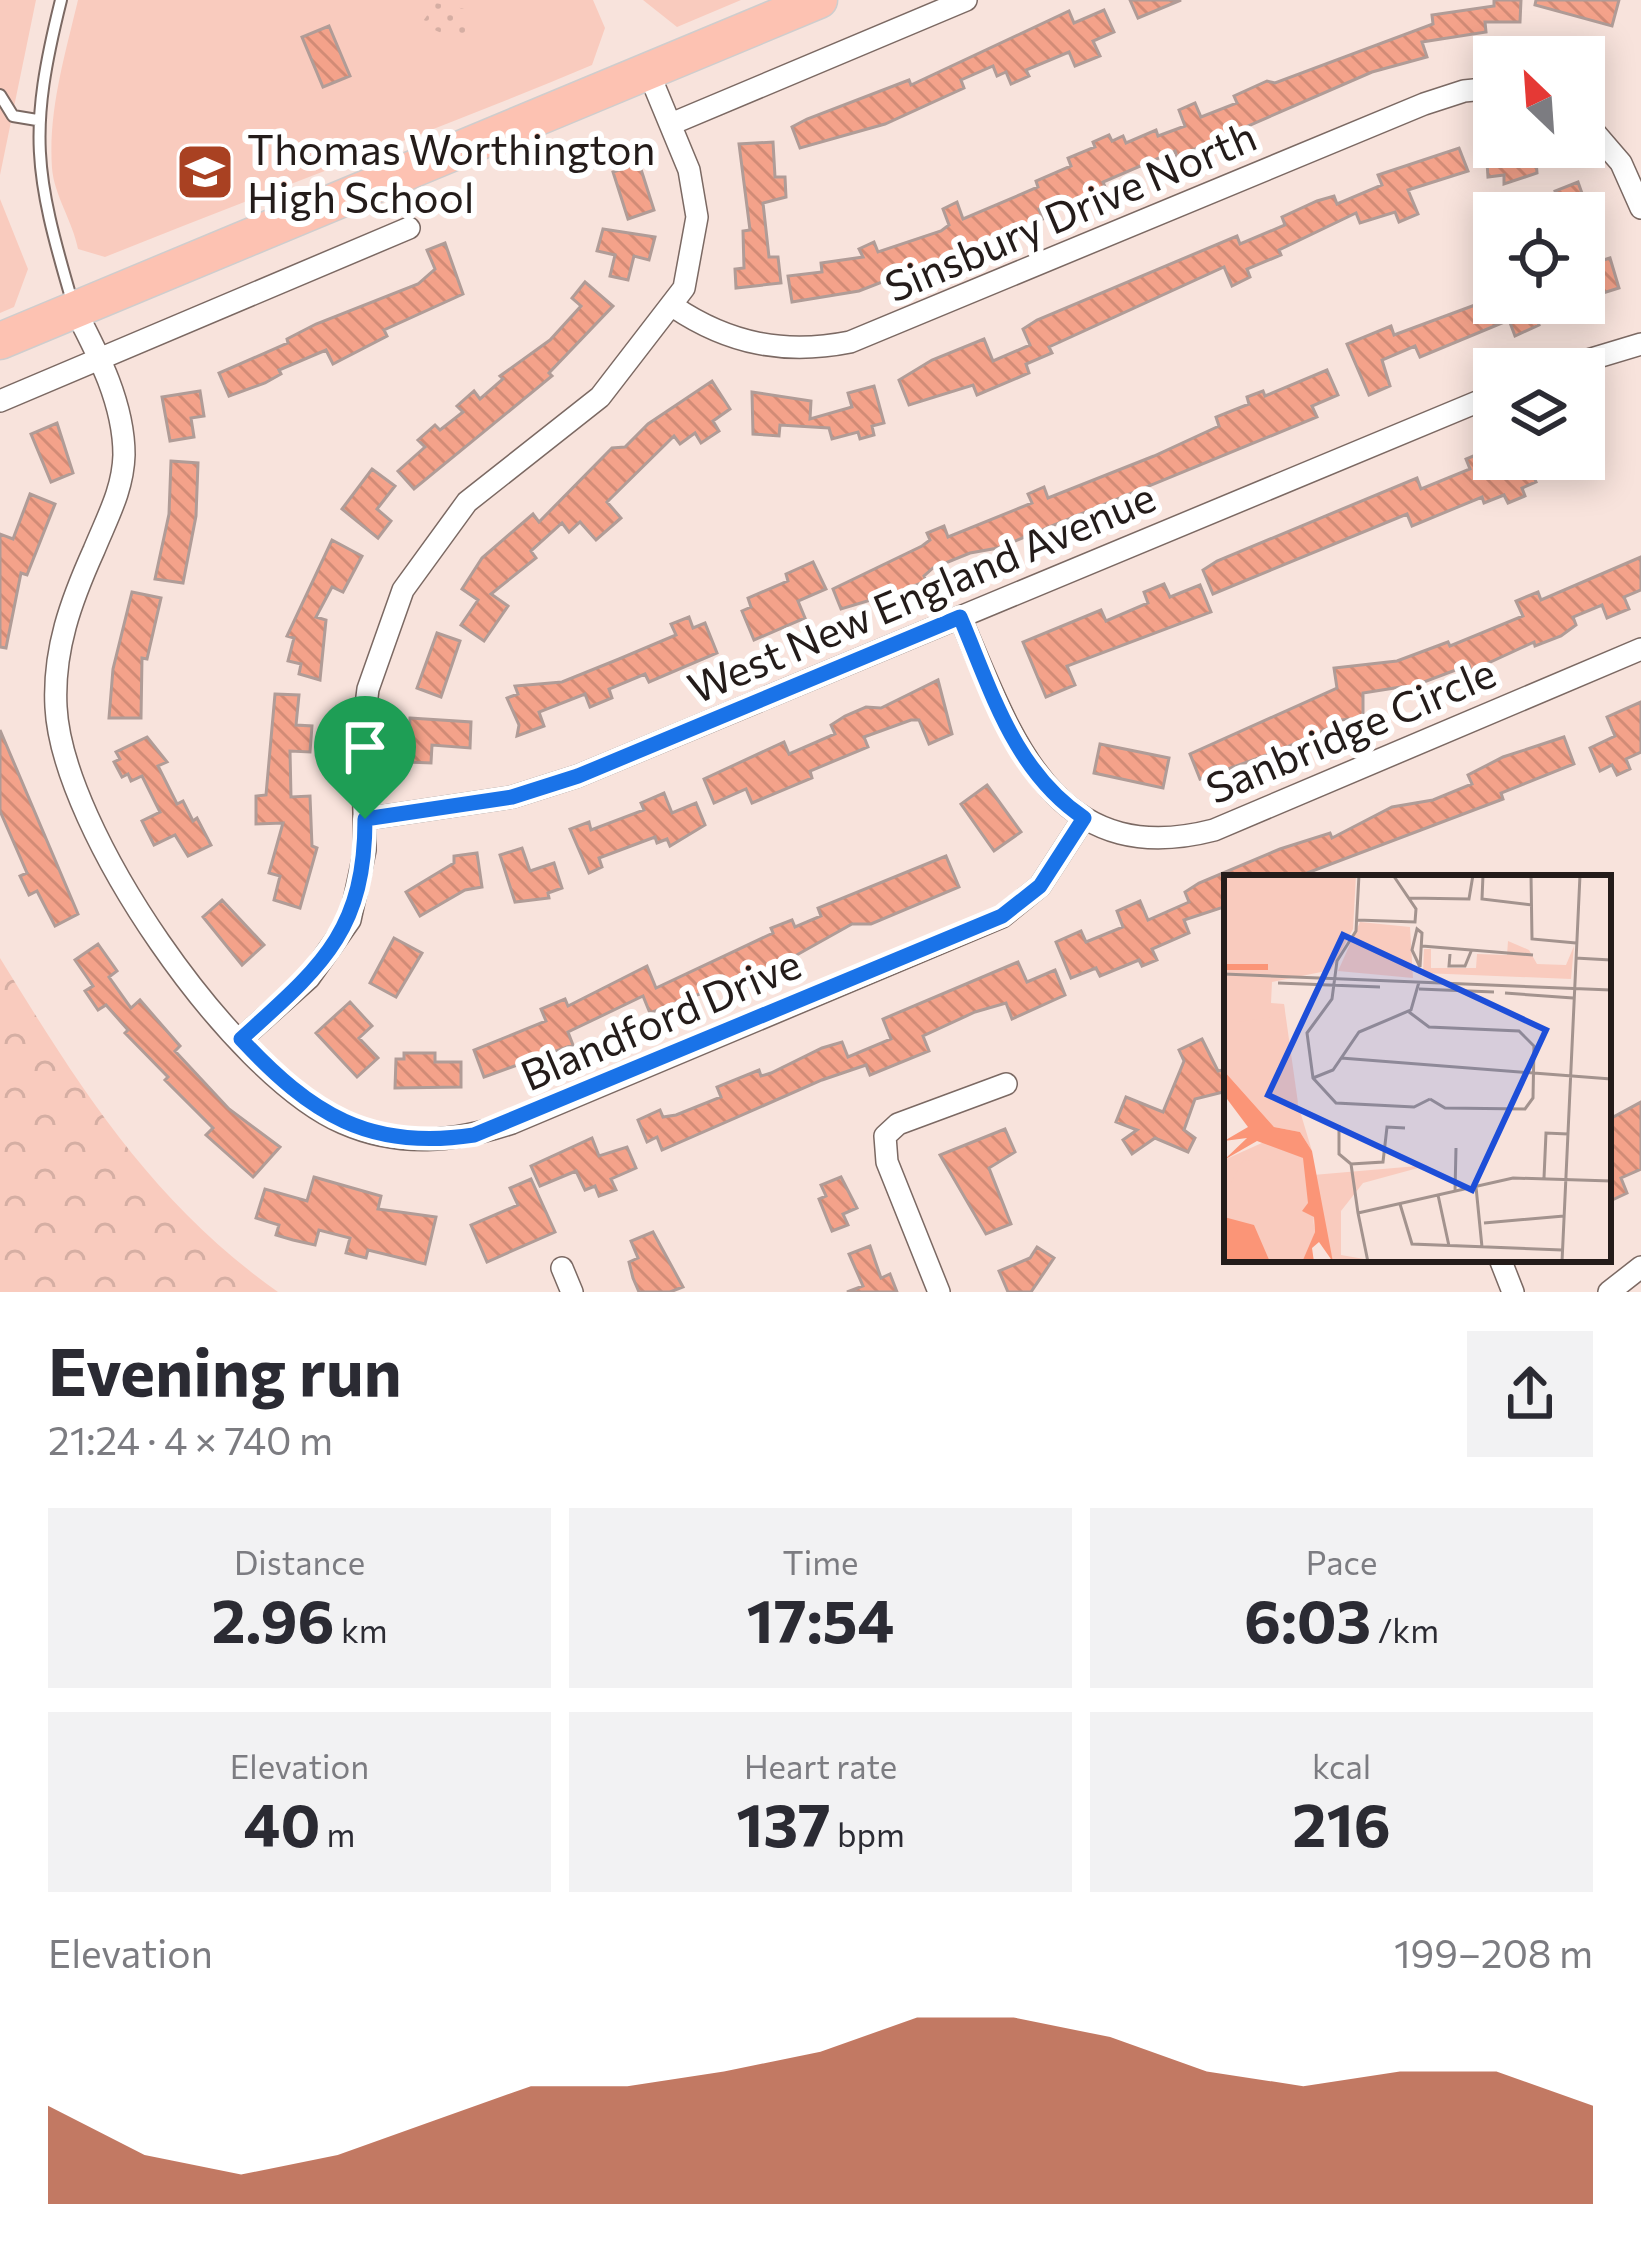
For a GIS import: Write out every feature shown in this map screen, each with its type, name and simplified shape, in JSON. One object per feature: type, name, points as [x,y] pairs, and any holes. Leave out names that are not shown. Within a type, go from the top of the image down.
[{"type":"main road","points":[[0,341],[819,0]]},
{"type":"street","points":[[671,124],[966,0]]},
{"type":"street","points":[[241,1039],[309,978],[350,920],[362,885],[362,736],[368,689],[403,590],[467,502],[581,416],[674,308],[692,263],[697,217],[689,170],[648,71]]},
{"type":"street","name":"Sinsbury Drive North","points":[[674,308],[725,336],[756,344],[802,349],[850,342],[1424,104],[1473,90]]},
{"type":"street","points":[[1605,144],[1621,163],[1641,208]]},
{"type":"street","points":[[0,401],[409,228]]},
{"type":"street","name":"Blandford Drive","points":[[75,310],[100,359],[121,421],[121,488],[72,602],[56,662],[63,757],[117,874],[176,965],[241,1039],[310,1104],[343,1123],[408,1140],[474,1135],[1002,916],[1040,886],[1084,818]]},
{"type":"street","points":[[1605,355],[1641,344]]},
{"type":"street","name":"West New England Avenue","points":[[365,819],[512,797],[578,776],[1473,404]]},
{"type":"street","points":[[960,617],[1018,752],[1036,778],[1084,818]]},
{"type":"street","name":"Sanbridge Circle","points":[[1084,818],[1137,836],[1176,838],[1214,830],[1641,649]]},
{"type":"street","points":[[938,1292],[887,1162],[885,1136],[898,1124],[1006,1084]]},
{"type":"street","points":[[1501,1262],[1513,1292]]},
{"type":"street","points":[[1609,1292],[1641,1267]]},
{"type":"street","points":[[562,1268],[572,1292]]},
{"type":"lane","points":[[61,0],[37,120],[40,192],[75,310]]},
{"type":"lane","points":[[0,95],[13,116],[37,120]]},
{"type":"green space","points":[[0,0],[36,0],[0,175]]},
{"type":"green space","name":"Thomas Worthington High School","points":[[78,0],[593,0],[605,28],[592,65],[105,257],[78,249],[52,168],[55,104]]},
{"type":"green space","points":[[643,0],[741,0],[677,27]]},
{"type":"green space","points":[[436,3],[465,9],[468,31],[455,39],[421,24]]},
{"type":"green space","points":[[0,199],[28,269],[14,307],[0,313]]},
{"type":"green space","points":[[0,958],[90,1097],[155,1181],[233,1257],[278,1292],[0,1292]]},
{"type":"building","points":[[1130,0],[1181,0],[1138,18]]},
{"type":"building","points":[[1494,0],[1521,0],[1520,22],[1485,22],[1486,32],[1422,42],[1427,57],[1372,72],[1177,157],[1175,151],[1103,182],[1106,189],[1086,198],[1069,202],[1067,197],[1039,209],[1043,219],[859,291],[792,302],[788,276],[822,272],[821,263],[863,257],[859,249],[874,242],[878,252],[941,231],[949,225],[943,209],[957,202],[963,219],[1038,187],[1036,181],[1071,166],[1068,158],[1095,147],[1093,142],[1109,135],[1112,141],[1123,136],[1126,143],[1156,130],[1158,136],[1185,126],[1179,110],[1195,103],[1201,117],[1237,103],[1234,96],[1267,81],[1275,83],[1433,24],[1432,15],[1494,6]]},
{"type":"building","points":[[1536,0],[1619,0],[1612,26],[1535,5]]},
{"type":"building","points":[[1104,10],[1114,32],[1093,41],[1100,56],[1075,66],[1069,52],[1026,70],[1029,76],[1011,84],[1006,72],[997,76],[993,66],[961,80],[964,88],[885,124],[800,148],[792,127],[807,119],[909,80],[911,85],[1069,11],[1074,23]]},
{"type":"building","points":[[329,26],[350,76],[323,87],[302,37]]},
{"type":"building","points":[[773,142],[775,177],[785,177],[786,197],[763,203],[769,257],[778,257],[781,283],[736,288],[735,269],[744,268],[743,231],[750,230],[739,144]]},
{"type":"building","points":[[1459,148],[1468,171],[1408,190],[1418,214],[1399,222],[1395,212],[1360,223],[1356,213],[1279,250],[1281,255],[1247,269],[1250,277],[1232,286],[1224,267],[1049,347],[1052,353],[1026,364],[1029,373],[977,395],[973,385],[909,405],[899,380],[932,360],[984,339],[993,361],[1030,345],[1023,329],[1037,320],[1237,236],[1240,244],[1285,225],[1282,217],[1317,201],[1334,196],[1337,204],[1382,185],[1378,175]]},
{"type":"building","points":[[639,163],[654,210],[628,219],[613,172]]},
{"type":"building","points":[[1487,168],[1537,168],[1537,173],[1504,184],[1504,175],[1488,177]]},
{"type":"building","points":[[1578,182],[1582,192],[1555,192]]},
{"type":"building","points":[[603,229],[655,237],[649,260],[634,256],[628,280],[610,276],[615,255],[597,251]]},
{"type":"building","points":[[445,243],[463,294],[384,330],[387,336],[333,364],[326,350],[279,370],[281,374],[265,383],[229,396],[219,373],[288,343],[287,339],[316,324],[418,284],[435,269],[427,250]]},
{"type":"building","points":[[1610,258],[1619,288],[1605,292],[1605,260]]},
{"type":"building","points":[[585,282],[613,306],[549,373],[552,376],[414,489],[398,471],[425,447],[418,440],[435,425],[440,430],[463,412],[457,406],[474,391],[480,399],[503,379],[500,376],[550,340],[581,306],[572,298]]},
{"type":"building","points":[[1473,306],[1473,324],[1499,324],[1420,357],[1415,346],[1382,360],[1390,386],[1369,395],[1347,344],[1391,326],[1394,335]]},
{"type":"building","points":[[1510,324],[1539,324],[1539,325],[1515,336]]},
{"type":"building","points":[[1327,370],[1338,395],[1312,406],[1317,417],[998,548],[933,568],[924,576],[926,581],[907,589],[841,609],[833,589],[922,546],[930,540],[927,533],[944,526],[948,537],[1032,503],[1028,494],[1044,487],[1048,498],[1154,456],[1219,426],[1216,417],[1249,404],[1247,397],[1263,391],[1265,396]]},
{"type":"building","points":[[712,381],[730,409],[713,421],[719,431],[701,443],[695,433],[680,444],[674,436],[607,502],[621,518],[596,540],[580,522],[569,532],[562,523],[531,551],[536,558],[491,594],[508,606],[484,641],[461,625],[478,600],[462,589],[482,558],[533,514],[539,522],[612,448],[625,447],[648,424]]},
{"type":"building","points":[[874,386],[884,423],[872,426],[874,435],[860,439],[858,432],[832,439],[829,428],[780,425],[779,436],[753,434],[752,392],[811,401],[810,419],[852,407],[848,393]]},
{"type":"building","points":[[200,391],[204,416],[191,418],[194,437],[170,441],[162,397]]},
{"type":"building","points":[[57,423],[73,473],[51,482],[31,434]]},
{"type":"building","points":[[1473,456],[1473,480],[1536,482],[1522,488],[1525,496],[1508,503],[1504,495],[1484,503],[1482,497],[1412,526],[1407,514],[1213,594],[1203,570],[1217,561],[1417,478],[1421,489],[1470,469],[1466,459]]},
{"type":"building","points":[[171,461],[198,463],[196,516],[183,583],[155,579],[169,514]]},
{"type":"building","points":[[372,469],[395,486],[377,509],[391,521],[378,538],[342,509]]},
{"type":"building","points":[[30,494],[55,504],[27,575],[21,573],[6,648],[0,647],[0,534],[13,539]]},
{"type":"building","points":[[332,540],[362,556],[343,592],[332,587],[316,617],[326,620],[320,680],[299,674],[301,664],[288,661],[294,638],[287,636]]},
{"type":"building","points":[[1641,557],[1641,590],[1624,597],[1629,609],[1607,618],[1602,605],[1573,617],[1576,625],[1561,636],[1535,646],[1534,642],[1471,671],[1469,665],[1403,694],[1401,687],[1363,693],[1363,718],[1329,721],[1331,727],[1278,751],[1200,779],[1190,754],[1337,688],[1334,668],[1397,661],[1448,642],[1450,646],[1523,616],[1516,601],[1538,592],[1541,600]]},
{"type":"building","points":[[813,562],[826,589],[798,601],[805,618],[754,640],[742,611],[751,607],[748,598],[788,581],[786,574]]},
{"type":"building","points":[[1164,584],[1170,597],[1200,585],[1211,612],[1067,666],[1075,685],[1046,697],[1023,642],[1101,610],[1106,621],[1148,603],[1144,592]]},
{"type":"building","points":[[132,592],[161,598],[147,659],[142,658],[141,718],[109,718],[113,669]]},
{"type":"building","points":[[689,617],[693,628],[705,623],[717,653],[649,682],[645,674],[609,689],[612,698],[590,707],[585,694],[539,712],[544,726],[517,736],[519,725],[507,698],[518,694],[515,686],[562,682],[676,635],[671,624]]},
{"type":"building","points":[[437,633],[460,641],[441,697],[417,688]]},
{"type":"building","points":[[938,680],[952,734],[929,744],[919,720],[911,720],[864,737],[868,747],[810,771],[812,778],[752,803],[746,789],[714,803],[704,779],[784,742],[789,754],[835,734],[831,725],[845,716],[866,707],[881,708]]},
{"type":"building","points":[[275,694],[299,695],[296,725],[312,726],[310,752],[290,751],[291,797],[310,796],[312,846],[317,848],[300,908],[274,900],[280,876],[269,873],[283,823],[256,824],[256,796],[266,795]]},
{"type":"building","points":[[1641,702],[1641,752],[1626,759],[1630,769],[1617,775],[1612,765],[1600,771],[1590,748],[1615,736],[1607,717]]},
{"type":"building","points":[[410,718],[471,722],[470,748],[432,745],[431,763],[408,762]]},
{"type":"building","points":[[0,730],[78,914],[55,926],[37,891],[29,895],[20,876],[27,873],[0,811]]},
{"type":"building","points":[[147,737],[167,762],[158,766],[177,804],[183,801],[211,845],[188,856],[175,835],[154,845],[142,821],[160,812],[142,776],[131,781],[128,774],[122,777],[114,762],[120,759],[116,752]]},
{"type":"building","points":[[1564,737],[1574,764],[1501,793],[1503,799],[1302,875],[1224,875],[1224,907],[1184,920],[1189,933],[1152,949],[1157,960],[1142,966],[1139,960],[1100,976],[1096,968],[1071,978],[1056,942],[1081,931],[1086,942],[1123,927],[1117,911],[1140,901],[1148,920],[1189,902],[1185,892],[1199,883],[1280,849],[1330,833],[1332,838],[1392,807],[1433,800],[1472,784],[1468,775],[1503,757]]},
{"type":"building","points":[[1100,744],[1169,758],[1163,788],[1094,773]]},
{"type":"building","points":[[987,785],[1021,832],[994,851],[961,804]]},
{"type":"building","points":[[664,793],[672,813],[696,803],[705,825],[670,846],[667,839],[657,843],[655,837],[599,858],[602,867],[589,873],[570,829],[589,822],[591,830],[644,810],[641,803]]},
{"type":"building","points":[[522,848],[530,871],[554,863],[562,888],[548,893],[549,898],[515,902],[500,855]]},
{"type":"building","points":[[477,853],[482,887],[465,890],[420,916],[406,892],[454,863],[454,856]]},
{"type":"building","points":[[946,856],[959,887],[871,924],[852,924],[786,961],[650,1013],[643,996],[568,1032],[573,1045],[484,1077],[474,1050],[546,1021],[541,1009],[565,999],[568,1006],[647,966],[656,988],[773,933],[771,928],[792,920],[795,927],[821,916],[818,908]]},
{"type":"building","points":[[222,900],[264,945],[242,965],[203,917]]},
{"type":"building","points":[[394,938],[422,953],[396,997],[370,983]]},
{"type":"building","points":[[98,944],[117,971],[109,977],[131,1008],[140,1000],[180,1046],[175,1051],[229,1109],[280,1147],[253,1177],[206,1135],[213,1128],[165,1080],[168,1077],[125,1033],[128,1030],[106,1005],[98,1010],[85,991],[93,986],[75,960]]},
{"type":"building","points":[[1018,962],[1027,982],[1055,970],[1065,995],[1012,1019],[1006,1003],[975,1012],[923,1036],[929,1051],[870,1075],[866,1065],[822,1080],[662,1150],[657,1137],[647,1142],[638,1120],[660,1110],[663,1117],[676,1115],[721,1097],[717,1087],[759,1070],[761,1076],[771,1073],[842,1042],[848,1057],[891,1039],[883,1019]]},
{"type":"building","points":[[350,1002],[372,1026],[359,1038],[378,1058],[357,1077],[316,1033]]},
{"type":"building","points":[[1202,1039],[1218,1071],[1224,1070],[1224,1092],[1195,1099],[1184,1130],[1195,1138],[1188,1152],[1155,1138],[1132,1154],[1123,1140],[1137,1130],[1116,1122],[1126,1097],[1163,1112],[1184,1061],[1179,1050]]},
{"type":"building","points":[[404,1053],[435,1053],[435,1062],[461,1062],[461,1087],[395,1088],[396,1059],[404,1059]]},
{"type":"building","points":[[1641,1102],[1641,1169],[1621,1178],[1627,1193],[1611,1201],[1611,1118]]},
{"type":"building","points":[[1005,1129],[1015,1152],[989,1168],[1011,1224],[986,1234],[940,1155]]},
{"type":"building","points":[[592,1138],[599,1156],[627,1147],[636,1168],[611,1179],[616,1190],[599,1196],[595,1186],[585,1190],[576,1171],[540,1186],[531,1166]]},
{"type":"building","points":[[314,1177],[381,1196],[378,1209],[436,1217],[425,1264],[368,1250],[366,1258],[346,1253],[350,1238],[319,1230],[315,1245],[293,1240],[276,1235],[279,1225],[256,1218],[265,1189],[307,1201]]},
{"type":"building","points":[[841,1177],[857,1208],[843,1214],[848,1225],[832,1231],[819,1199],[826,1196],[821,1185]]},
{"type":"building","points":[[531,1179],[555,1232],[487,1262],[471,1225],[518,1205],[510,1188]]},
{"type":"building","points":[[653,1232],[683,1287],[639,1292],[629,1262],[638,1258],[631,1241]]},
{"type":"building","points":[[870,1246],[881,1278],[890,1274],[897,1292],[847,1292],[863,1286],[849,1254]]},
{"type":"building","points":[[1037,1247],[1054,1258],[1031,1292],[1008,1292],[999,1271],[1030,1258]]},
{"type":"place","name":"Thomas Worthington High School","points":[[205,172]]},
{"type":"route","points":[[960,617],[1018,752],[1058,800],[1084,818],[1040,886],[1002,916],[512,1123],[440,1140],[384,1136],[343,1123],[310,1104],[241,1039],[309,978],[350,920],[362,885],[365,819],[512,797],[578,776],[960,617]]}]
